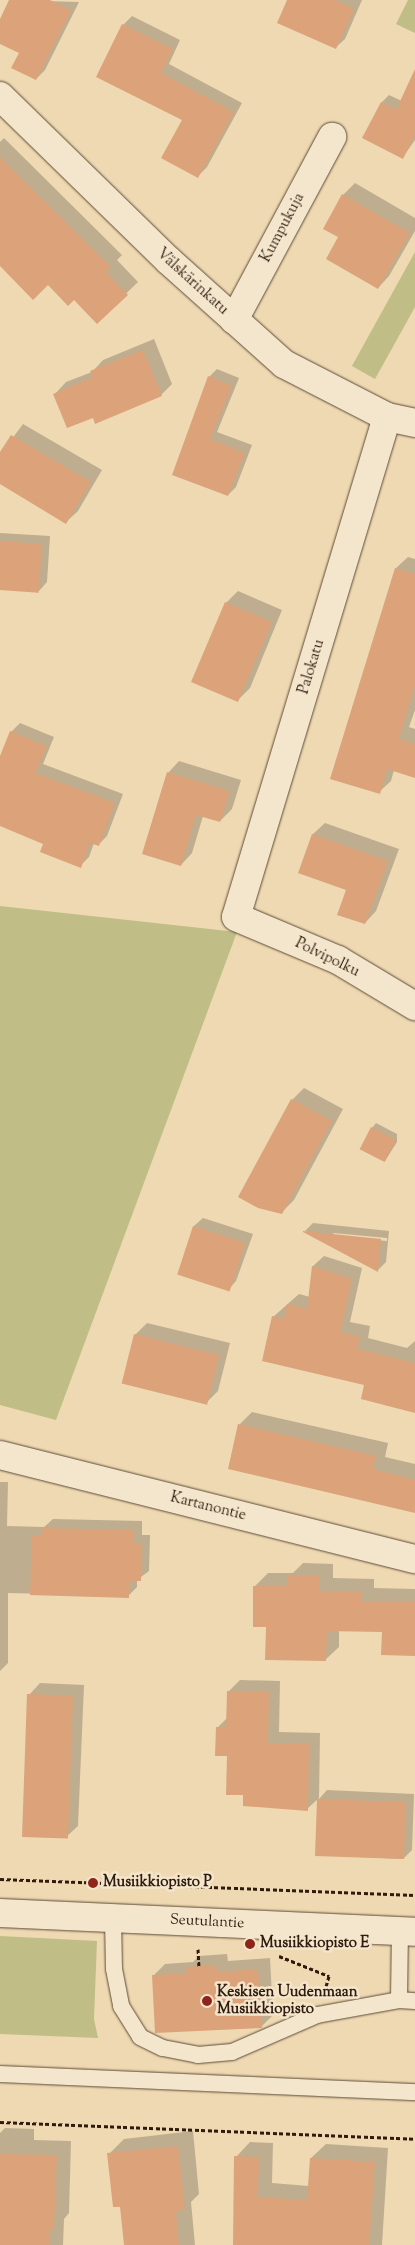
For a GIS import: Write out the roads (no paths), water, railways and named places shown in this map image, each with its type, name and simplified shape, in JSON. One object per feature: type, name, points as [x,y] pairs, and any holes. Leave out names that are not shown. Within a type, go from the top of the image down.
[{"type":"street","name":"Välskärinkatu","points":[[0,96],[168,260],[284,364],[387,417],[415,423]]},
{"type":"street","name":"Kumpukuja","points":[[234,320],[332,137]]},
{"type":"street","name":"Palokatu","points":[[236,917],[387,417]]},
{"type":"street","name":"Polvipolku","points":[[236,917],[338,960],[415,1006]]},
{"type":"street","name":"Kartanontie","points":[[0,1455],[415,1559]]},
{"type":"street","name":"Seutulantie","points":[[0,1913],[407,1931]]},
{"type":"lane","points":[[113,1918],[114,1969],[121,2006],[140,2037],[164,2048],[198,2055],[232,2052],[317,2015],[407,2001],[407,1931]]},
{"type":"lane","points":[[0,2074],[415,2092]]},
{"type":"place","name":"Musiikkiopisto P","points":[[93,1883]]},
{"type":"place","name":"Musiikkiopisto E","points":[[250,1944]]},
{"type":"place","name":"Keskisen Uudenmaan Musiikkiopisto","points":[[207,2001]]}]
